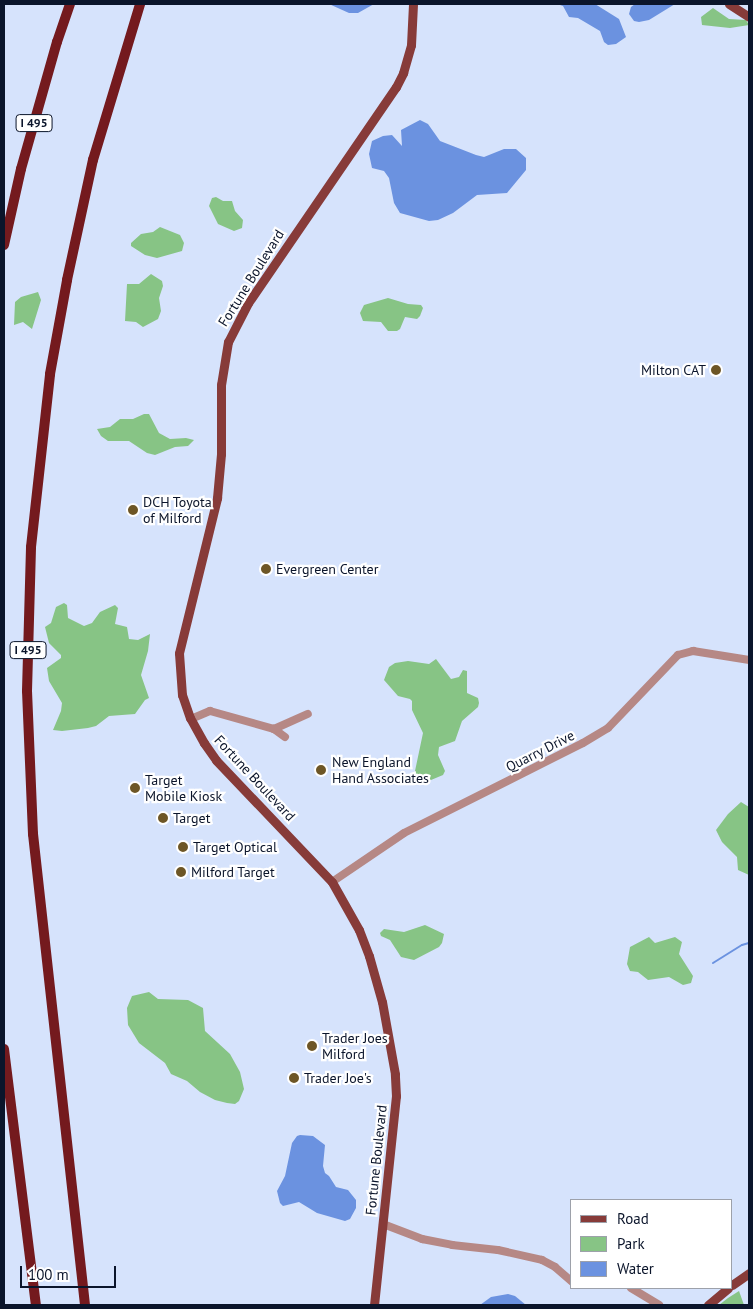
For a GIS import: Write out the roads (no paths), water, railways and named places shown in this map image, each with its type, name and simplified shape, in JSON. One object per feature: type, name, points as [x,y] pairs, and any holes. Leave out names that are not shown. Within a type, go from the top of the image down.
[{"type":"highway","name":"I 495","points":[[4,245],[24,160],[57,42],[70,4]]},
{"type":"highway","name":"I 495","points":[[85,1305],[33,834],[27,691],[31,547],[50,374],[66,280],[93,160],[140,4]]},
{"type":"highway","points":[[4,1049],[36,1305]]},
{"type":"highway","points":[[77,1234],[91,1305]]},
{"type":"main road","name":"Fortune Boulevard","points":[[374,1305],[396,1096],[395,1074],[382,1002],[369,956],[359,930],[332,882],[216,760],[204,743],[191,719],[182,695],[179,653],[217,498],[221,454],[221,385],[228,342],[248,303],[396,87],[403,73],[411,45],[413,4]]},
{"type":"main road","points":[[729,4],[749,17]]},
{"type":"main road","points":[[733,1284],[749,1272]]},
{"type":"main road","points":[[708,1305],[727,1289]]},
{"type":"street","name":"Quarry Drive","points":[[332,882],[404,833],[583,743],[608,728],[678,655],[693,651],[749,660]]},
{"type":"street","points":[[191,719],[210,711],[274,729],[285,737]]},
{"type":"street","points":[[274,729],[308,714]]},
{"type":"street","points":[[383,1224],[452,1246],[498,1250],[542,1260],[555,1267],[570,1280]]},
{"type":"street","points":[[632,1289],[659,1305]]},
{"type":"water","points":[[329,4],[374,4],[358,13],[349,13]]},
{"type":"water","points":[[557,4],[595,4],[619,19],[626,37],[616,44],[608,45],[604,42],[600,31],[578,18],[569,17],[563,6]]},
{"type":"water","points":[[635,4],[675,4],[649,20],[639,22],[634,21],[629,14],[631,7]]},
{"type":"water","points":[[420,120],[428,124],[440,141],[476,155],[484,157],[504,149],[516,149],[526,158],[526,170],[507,193],[477,195],[453,213],[438,220],[429,221],[400,213],[394,203],[389,178],[384,171],[372,168],[369,154],[372,141],[383,136],[392,135],[402,146],[401,130]]},
{"type":"water","points":[[300,1135],[313,1136],[325,1145],[323,1166],[325,1173],[336,1187],[348,1190],[356,1200],[356,1208],[350,1219],[345,1221],[317,1213],[299,1202],[283,1206],[280,1203],[277,1191],[285,1176],[292,1143]]},
{"type":"water","points":[[508,1294],[515,1296],[526,1305],[480,1305],[491,1297]]},
{"type":"waterway","points":[[713,963],[742,945],[749,943]]},
{"type":"place","name":"Milton CAT","points":[[716,370]]},
{"type":"place","name":"DCH Toyota of Milford","points":[[133,510]]},
{"type":"place","name":"Evergreen Center","points":[[266,569]]},
{"type":"place","name":"New England Hand Associates","points":[[321,770]]},
{"type":"place","name":"Target Mobile Kiosk","points":[[135,788]]},
{"type":"place","name":"Target","points":[[163,818]]},
{"type":"place","name":"Target Optical","points":[[183,847]]},
{"type":"place","name":"Milford Target","points":[[181,872]]},
{"type":"place","name":"Trader Joes Milford","points":[[312,1046]]},
{"type":"place","name":"Trader Joe's","points":[[294,1078]]}]
